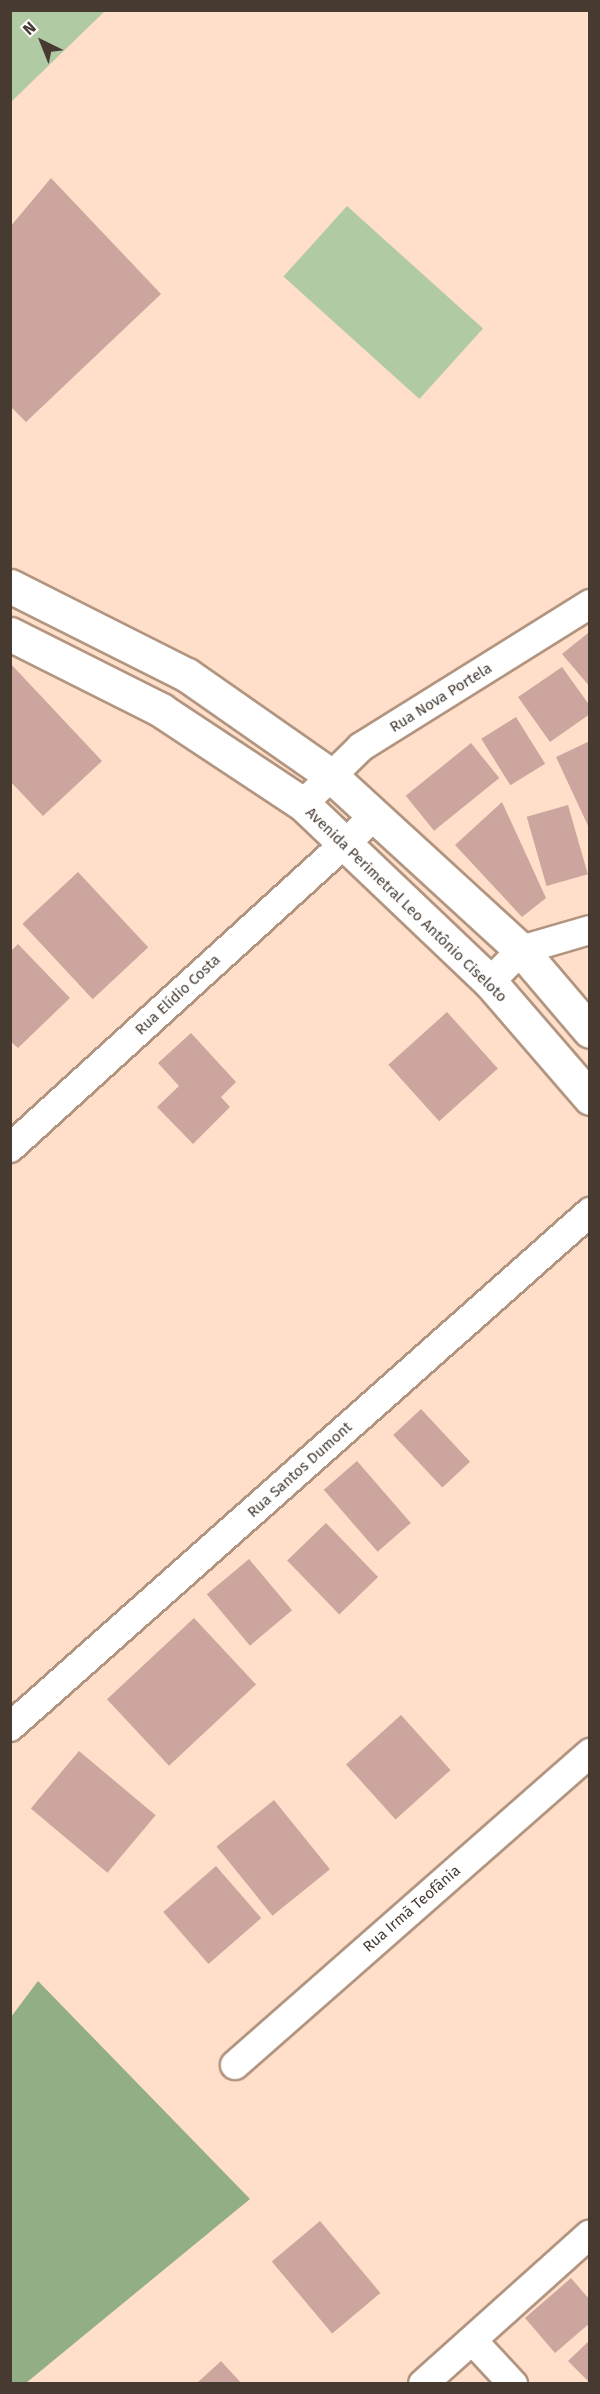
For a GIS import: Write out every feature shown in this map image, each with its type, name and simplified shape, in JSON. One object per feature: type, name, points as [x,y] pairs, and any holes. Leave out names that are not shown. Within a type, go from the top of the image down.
[{"type":"street","points":[[15,595],[187,675],[330,774],[521,950],[590,1031]]},
{"type":"street","name":"Rua Nova Portela","points":[[303,804],[330,774],[362,747],[590,604]]},
{"type":"street","name":"Avenida Perimetral Leo Antônio Ciseloto","points":[[10,634],[160,710],[303,804],[490,982],[590,1098]]},
{"type":"street","name":"Rua Elídio Costa","points":[[10,1148],[376,815]]},
{"type":"street","points":[[490,982],[521,950],[590,930]]},
{"type":"street","name":"Rua Santos Dumont","points":[[10,1727],[590,1212]]},
{"type":"street","name":"Rua Irmã Teofânia","points":[[235,2065],[590,1753]]},
{"type":"street","points":[[423,2384],[590,2234]]},
{"type":"street","points":[[473,2340],[513,2384]]},
{"type":"green space","points":[[11,10],[105,10],[105,11],[11,102]]},
{"type":"green space","points":[[347,206],[483,328],[419,399],[283,277]]},
{"type":"green space","points":[[38,1981],[250,2199],[26,2383],[11,2383],[11,2017]]},
{"type":"building","points":[[51,178],[161,294],[26,422],[10,406],[10,227]]},
{"type":"building","points":[[588,633],[590,635],[590,687],[562,654]]},
{"type":"building","points":[[10,663],[102,761],[43,816],[10,781]]},
{"type":"building","points":[[562,667],[590,706],[590,714],[550,742],[518,697]]},
{"type":"building","points":[[516,717],[545,764],[510,785],[481,739]]},
{"type":"building","points":[[590,741],[590,830],[556,757]]},
{"type":"building","points":[[471,743],[499,778],[434,831],[406,796]]},
{"type":"building","points":[[502,802],[546,898],[522,917],[455,845]]},
{"type":"building","points":[[568,805],[588,874],[547,886],[527,817]]},
{"type":"building","points":[[78,872],[148,947],[93,999],[22,924]]},
{"type":"building","points":[[18,944],[70,998],[18,1048],[10,1041],[10,952]]},
{"type":"building","points":[[447,1012],[498,1068],[439,1121],[388,1065]]},
{"type":"building","points":[[191,1033],[236,1082],[221,1097],[230,1107],[193,1144],[157,1107],[179,1086],[158,1063]]},
{"type":"building","points":[[421,1409],[470,1462],[442,1488],[393,1435]]},
{"type":"building","points":[[357,1461],[411,1523],[378,1552],[324,1490]]},
{"type":"building","points":[[326,1523],[378,1577],[339,1614],[287,1561]]},
{"type":"building","points":[[249,1559],[292,1610],[250,1646],[207,1594]]},
{"type":"building","points":[[194,1618],[256,1685],[169,1766],[107,1699]]},
{"type":"building","points":[[401,1715],[451,1770],[396,1820],[346,1765]]},
{"type":"building","points":[[79,1751],[156,1815],[107,1873],[31,1808]]},
{"type":"building","points":[[274,1800],[330,1869],[273,1916],[216,1847]]},
{"type":"building","points":[[216,1866],[261,1918],[208,1964],[163,1912]]},
{"type":"building","points":[[320,2221],[380,2293],[332,2334],[272,2261]]},
{"type":"building","points":[[571,2278],[590,2300],[590,2323],[555,2353],[525,2318]]},
{"type":"building","points":[[590,2340],[590,2383],[568,2361]]},
{"type":"building","points":[[221,2361],[242,2384],[196,2384]]}]
